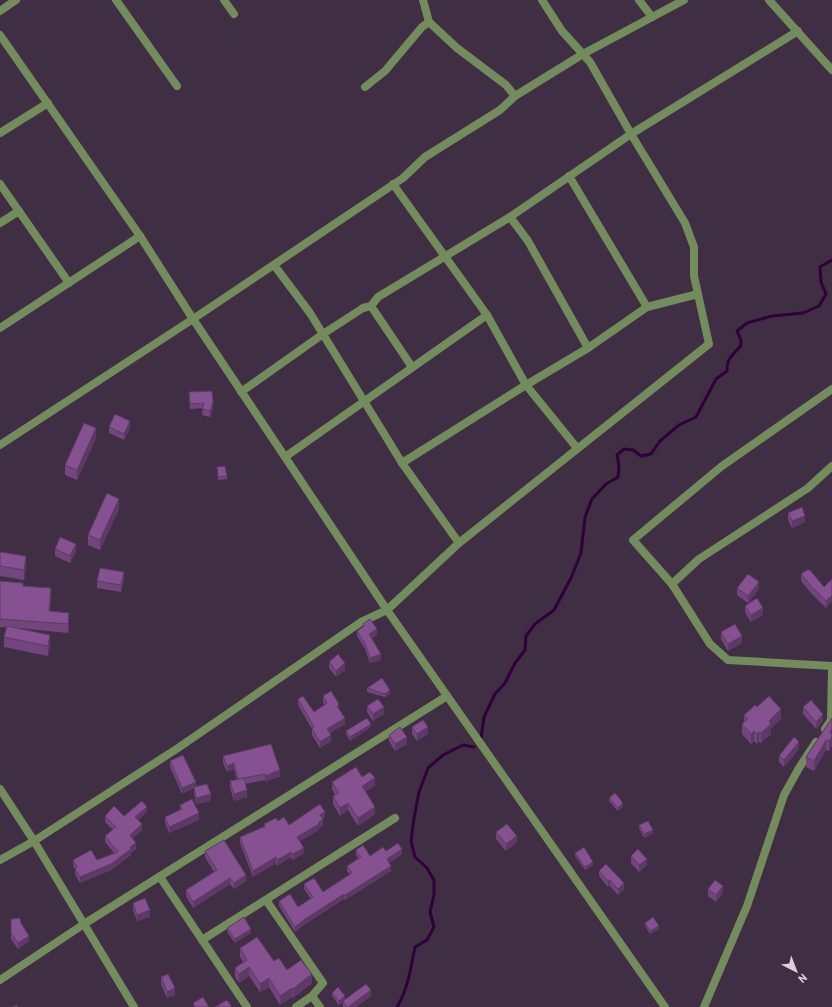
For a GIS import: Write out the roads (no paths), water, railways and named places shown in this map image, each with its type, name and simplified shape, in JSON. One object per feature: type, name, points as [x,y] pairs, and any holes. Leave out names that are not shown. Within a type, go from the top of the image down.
[{"type":"street","points":[[0,11],[16,0]]},
{"type":"street","points":[[116,0],[177,86]]},
{"type":"street","points":[[224,0],[234,14]]},
{"type":"street","points":[[423,0],[429,22],[457,48],[506,85],[515,96]]},
{"type":"street","points":[[0,860],[34,841],[178,748],[361,622],[387,610],[459,543],[709,344],[694,276],[694,247],[685,223],[630,134],[590,62],[562,31],[542,0]]},
{"type":"street","points":[[639,0],[652,17]]},
{"type":"street","points":[[0,445],[193,319],[403,178],[425,157],[500,110],[515,96],[583,54],[684,0]]},
{"type":"street","points":[[769,0],[832,70]]},
{"type":"street","points":[[365,87],[385,71],[422,27],[429,22]]},
{"type":"street","points":[[241,392],[323,334],[363,308],[371,306],[378,297],[510,217],[630,134],[798,31]]},
{"type":"street","points":[[0,35],[140,236],[241,392],[387,610],[665,1007]]},
{"type":"street","points":[[0,133],[48,103]]},
{"type":"street","points":[[569,176],[647,307]]},
{"type":"street","points":[[0,184],[68,283]]},
{"type":"street","points":[[394,184],[487,315],[526,385],[577,448]]},
{"type":"street","points":[[0,223],[19,211]]},
{"type":"street","points":[[510,217],[528,240],[588,348]]},
{"type":"street","points":[[0,328],[140,236]]},
{"type":"street","points":[[274,265],[310,313],[402,463],[459,543]]},
{"type":"street","points":[[402,463],[588,348],[647,307],[698,294]]},
{"type":"street","points":[[371,306],[412,367]]},
{"type":"street","points":[[285,457],[487,315]]},
{"type":"street","points":[[704,1007],[747,906],[784,795],[799,768],[831,720],[832,667],[728,660],[710,644],[672,584],[633,540],[722,466],[832,389]]},
{"type":"street","points":[[672,584],[699,559],[808,488],[832,466]]},
{"type":"street","points":[[0,980],[84,924],[447,696]]},
{"type":"street","points":[[0,788],[34,841],[134,1007]]},
{"type":"street","points":[[202,940],[395,818]]},
{"type":"street","points":[[160,877],[247,1007]]},
{"type":"street","points":[[266,900],[323,983],[312,996],[296,1007]]},
{"type":"street","points":[[312,996],[320,1007]]},
{"type":"waterway","points":[[481,738],[484,717],[495,694],[505,683],[515,663],[525,650],[526,636],[535,624],[554,610],[571,578],[581,553],[585,517],[592,499],[606,484],[618,477],[619,466],[617,455],[624,449],[633,450],[641,456],[651,454],[660,441],[679,425],[696,417],[716,379],[727,371],[729,359],[741,344],[737,331],[747,323],[772,316],[803,313],[819,306],[826,294],[821,282],[820,267],[832,260]]},
{"type":"waterway","points":[[397,1007],[406,985],[415,947],[427,940],[434,927],[430,912],[434,895],[434,880],[427,868],[415,857],[411,841],[419,792],[428,768],[443,755],[463,745],[474,747]]}]
